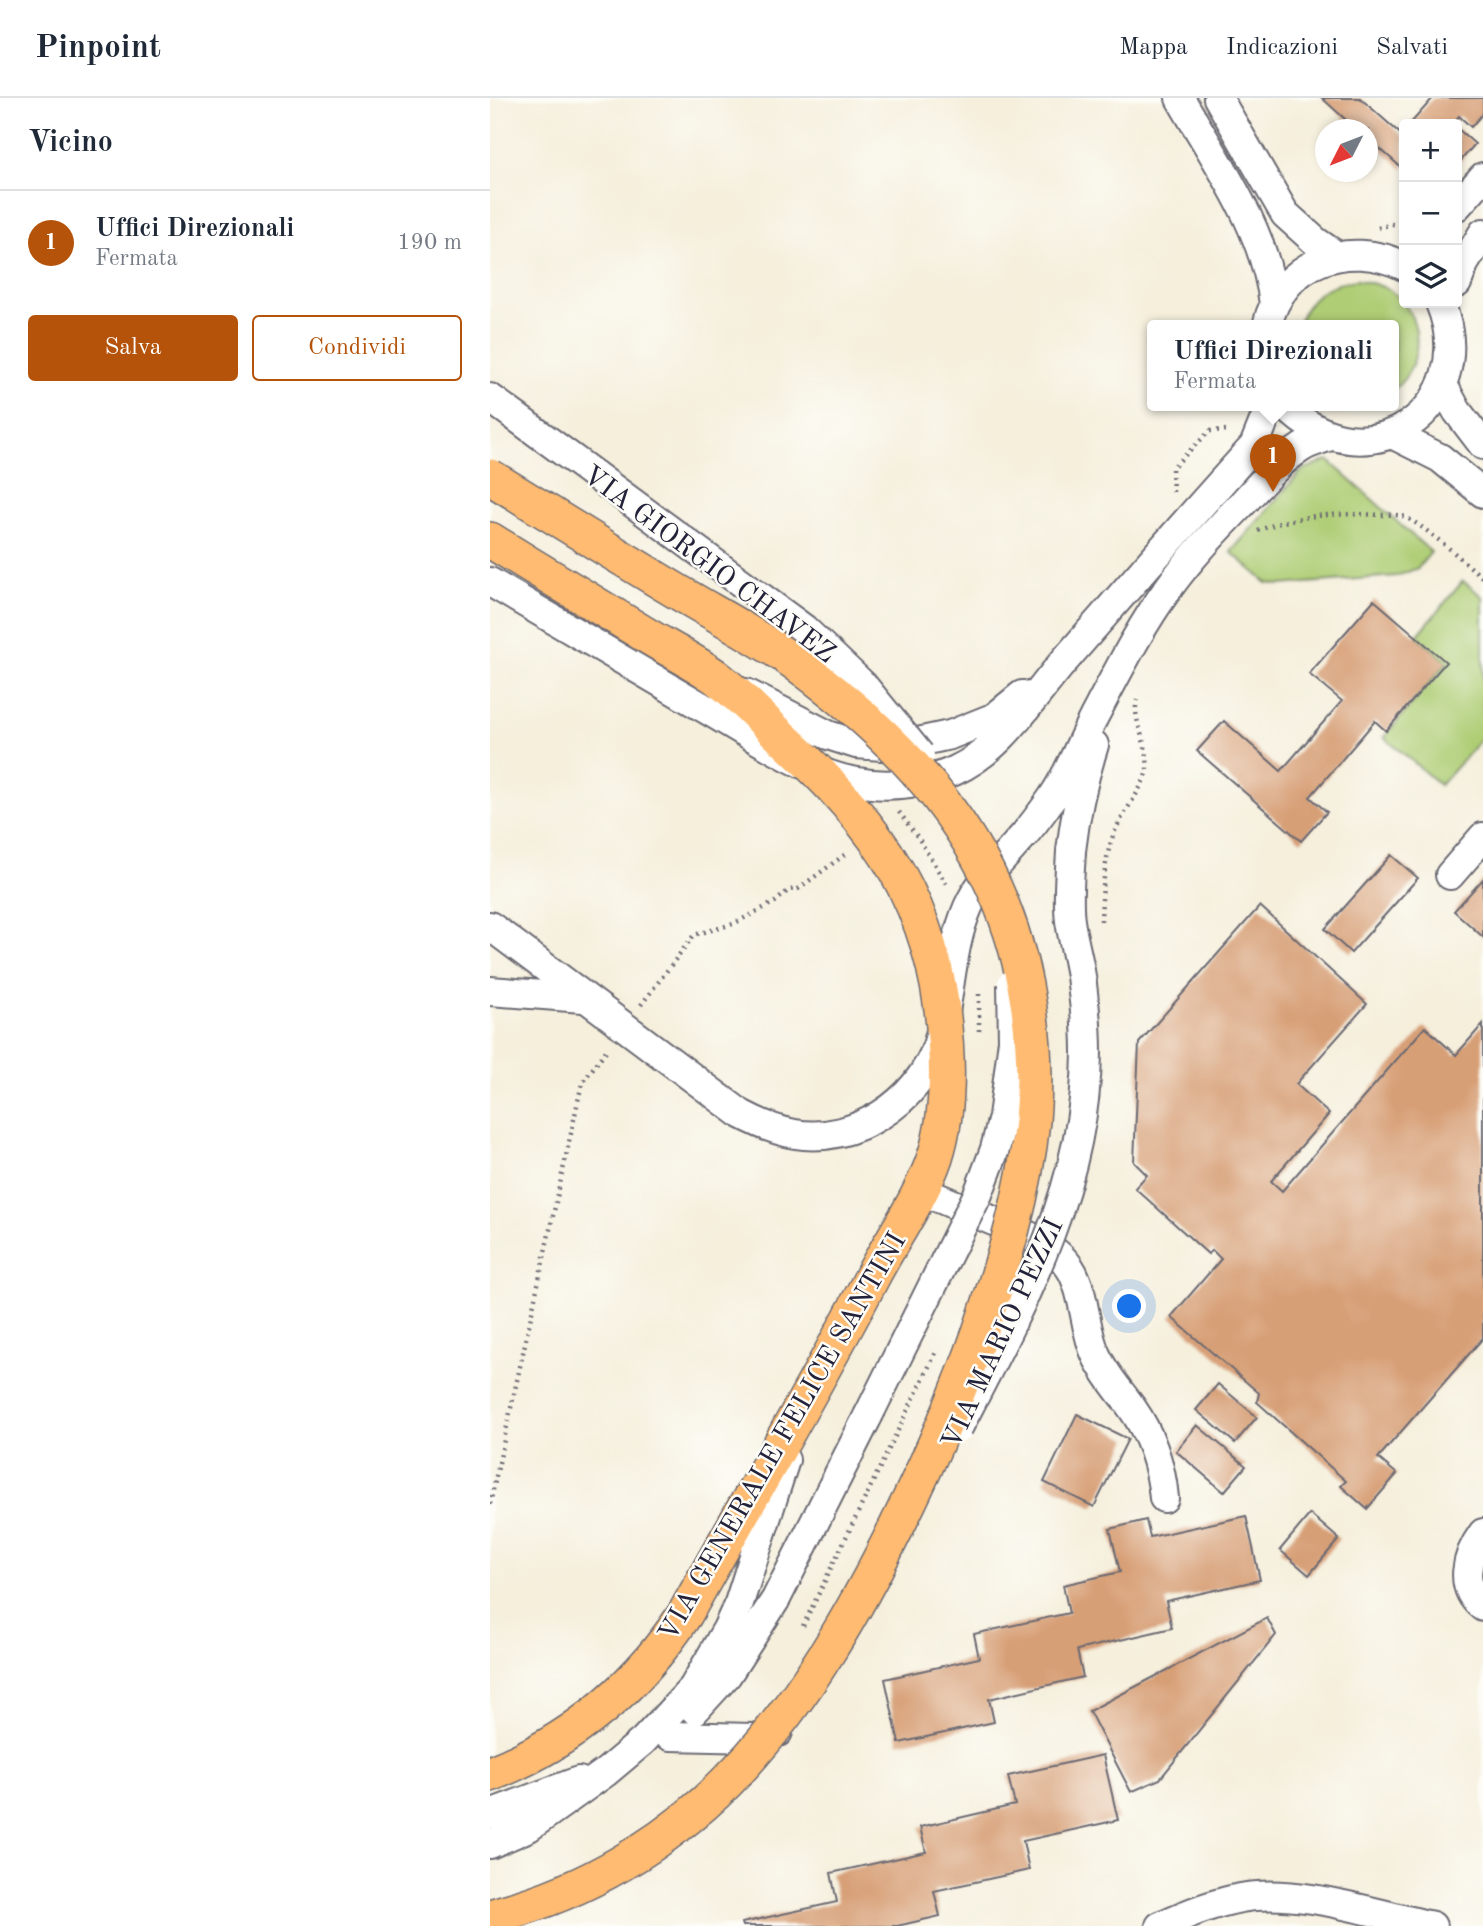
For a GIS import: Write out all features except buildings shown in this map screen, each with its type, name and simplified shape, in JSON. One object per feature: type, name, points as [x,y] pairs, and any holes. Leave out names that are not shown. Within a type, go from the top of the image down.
[{"type":"main road","points":[[490,477],[768,646],[820,682],[861,716],[904,758],[944,804],[968,867],[997,891],[1019,961],[1031,1027],[1033,1100],[1024,1171],[996,1283],[960,1388],[923,1473],[851,1616],[767,1737],[738,1770],[706,1800],[654,1841],[614,1867],[506,1917]]},
{"type":"main road","name":"VIA GENERALE FELICE SANTINI","points":[[490,541],[717,678],[818,770],[846,800],[890,857],[913,900],[933,958],[946,1050],[941,1125],[935,1157],[920,1190],[838,1343],[685,1614],[661,1648],[622,1691],[571,1733],[517,1763],[490,1774]]},
{"type":"street","points":[[1180,98],[1256,232],[1271,278],[1271,315]]},
{"type":"street","points":[[1218,98],[1285,214],[1315,242],[1337,256]]},
{"type":"street","points":[[1462,200],[1483,177]]},
{"type":"street","points":[[1462,269],[1483,233]]},
{"type":"street","points":[[1271,315],[1290,282],[1312,265],[1337,256],[1360,253],[1397,257]]},
{"type":"street","points":[[1291,411],[1299,419],[1330,436],[1361,440],[1392,434],[1422,415],[1443,385],[1451,356],[1447,311]]},
{"type":"street","points":[[1443,385],[1457,411],[1483,445]]},
{"type":"street","name":"VIA GIORGIO CHAVEZ","points":[[490,398],[769,601],[848,668],[917,752],[955,812],[968,867]]},
{"type":"street","points":[[490,582],[715,714],[818,770],[850,780],[885,785],[926,780],[955,771],[982,754],[1005,733],[1182,507],[1254,446],[1268,411]]},
{"type":"street","points":[[1392,434],[1440,458],[1483,493]]},
{"type":"street","points":[[490,926],[741,1114],[780,1131],[797,1135],[819,1135],[855,1128],[874,1119],[896,1104],[916,1084],[929,1065],[937,1045],[948,984],[968,908],[993,869],[1018,843],[1054,796],[1125,660],[1168,588],[1219,540],[1275,469],[1301,447],[1330,436]]},
{"type":"street","name":"VIA MARIO PEZZI","points":[[851,1616],[933,1476],[984,1377],[1040,1261],[1070,1174],[1083,1114],[1087,1052],[1082,983],[1070,920],[1073,830],[1087,765],[1125,660]]},
{"type":"street","points":[[717,678],[828,735],[856,744],[895,747],[950,735],[995,717],[1062,663]]},
{"type":"street","points":[[1450,876],[1483,837]]},
{"type":"street","points":[[490,1814],[606,1772],[640,1756],[670,1736],[727,1675],[776,1599],[978,1194],[995,1149],[1003,1117],[1013,1041],[1009,944],[997,891]]},
{"type":"street","points":[[490,974],[555,976]]},
{"type":"street","points":[[490,991],[583,998]]},
{"type":"street","points":[[920,1190],[1029,1236],[1059,1256],[1072,1273],[1080,1294],[1090,1342],[1100,1364],[1147,1434],[1162,1477],[1164,1498]]},
{"type":"street","points":[[670,1736],[754,1738],[780,1732],[804,1704],[832,1665],[878,1584],[1029,1236]]},
{"type":"street","points":[[490,1844],[529,1827],[606,1772],[643,1741],[693,1688],[727,1629],[752,1564],[780,1474],[838,1343]]},
{"type":"street","points":[[1483,1533],[1471,1552],[1466,1576],[1470,1593],[1483,1607]]},
{"type":"street","points":[[1160,1926],[1214,1904],[1244,1897],[1273,1895],[1325,1902],[1432,1926]]},
{"type":"path","points":[[1374,229],[1399,222]]},
{"type":"path","points":[[1182,507],[1172,468],[1210,430],[1228,430],[1237,423]]},
{"type":"path","points":[[1219,540],[1272,524],[1310,517],[1365,514],[1401,516],[1431,535],[1483,578]]},
{"type":"path","points":[[490,1504],[582,1083],[694,935],[733,923],[775,902],[789,890],[798,889],[901,814]]},
{"type":"path","points":[[949,889],[968,867]]},
{"type":"green space","points":[[1357,280],[1381,286],[1399,298],[1399,308],[1407,308],[1409,311],[1417,338],[1416,352],[1412,366],[1399,384],[1399,320],[1300,320],[1313,299],[1337,284]]},
{"type":"green space","points":[[1328,460],[1431,552],[1418,568],[1397,576],[1280,585],[1267,583],[1231,552],[1302,470]]},
{"type":"green space","points":[[1463,581],[1483,597],[1483,737],[1440,785],[1384,737],[1447,662],[1417,636]]},
{"type":"place","name":"Uffici Direzionali","points":[[1273,492]]}]
